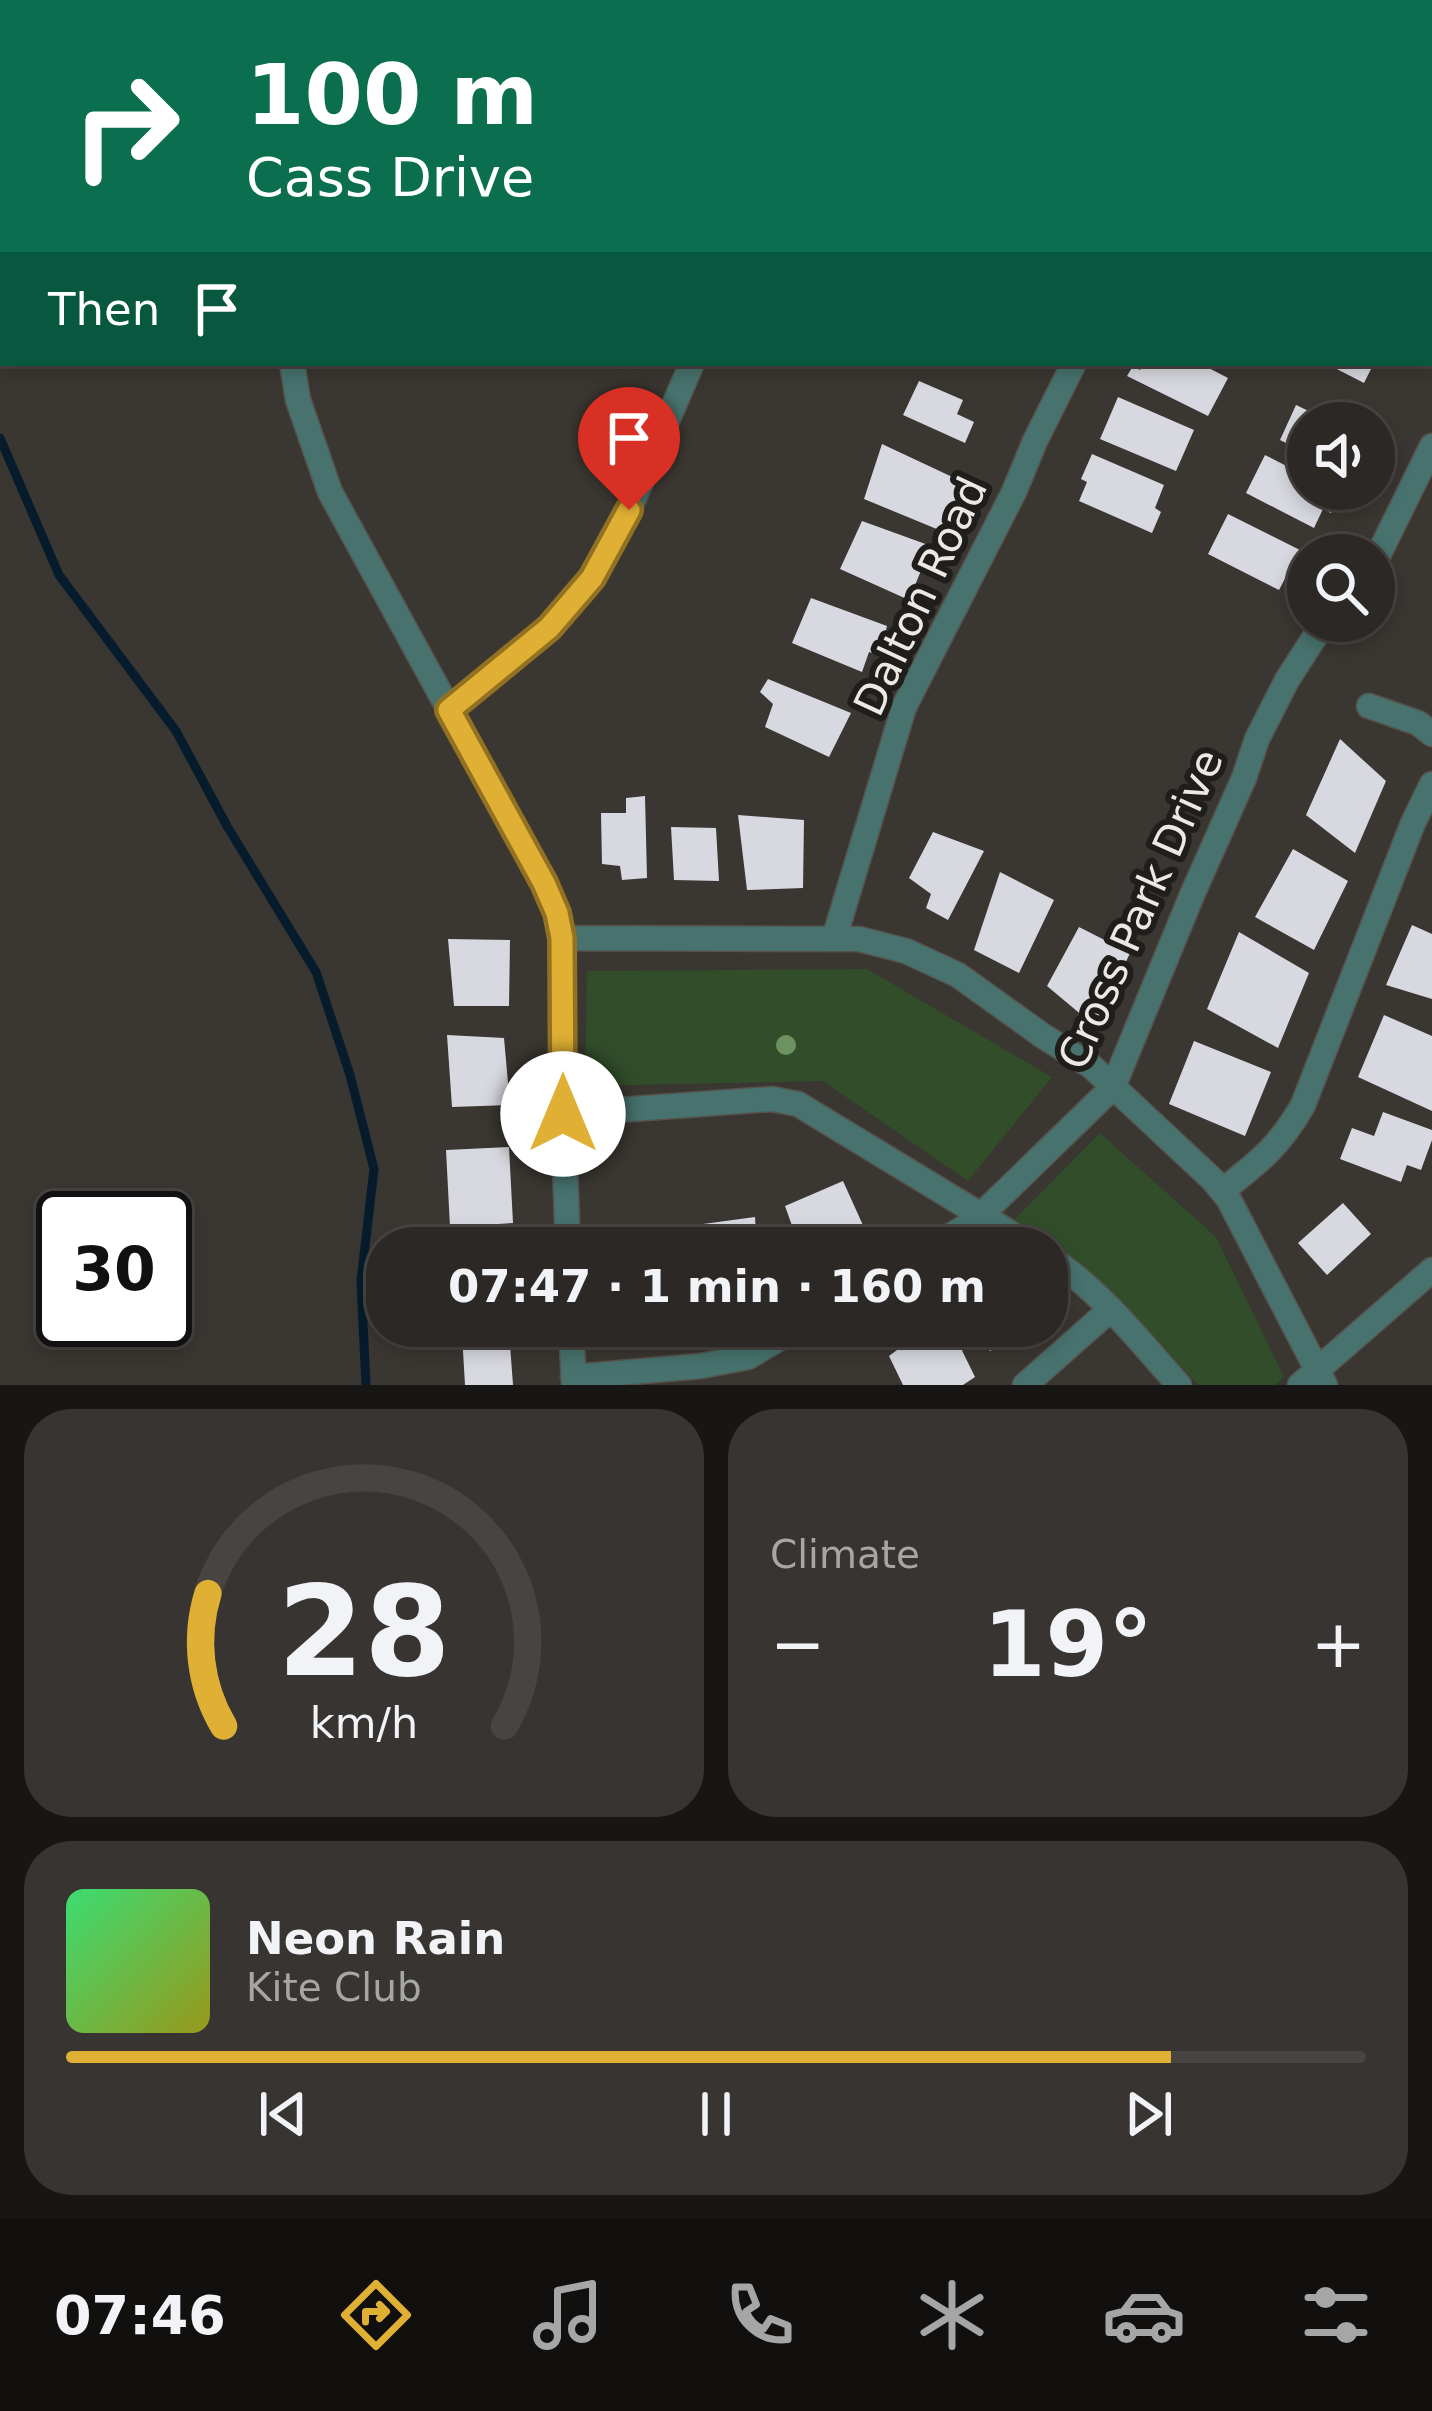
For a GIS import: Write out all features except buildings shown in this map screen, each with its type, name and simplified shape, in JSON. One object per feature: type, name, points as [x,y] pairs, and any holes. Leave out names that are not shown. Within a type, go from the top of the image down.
[{"type":"street","points":[[292,366],[298,400],[330,492],[557,913],[562,938],[567,1227]]},
{"type":"street","points":[[449,710],[549,628],[592,578],[629,510],[691,366]]},
{"type":"street","name":"Dalton Road","points":[[835,939],[904,707],[1072,366]]},
{"type":"street","points":[[1389,534],[1432,446]]},
{"type":"street","name":"Cross Park Drive","points":[[962,1227],[982,1214],[1113,1087],[1257,739],[1311,642]]},
{"type":"street","points":[[1369,706],[1418,723],[1432,734]]},
{"type":"street","points":[[1222,1191],[1269,1154],[1303,1105],[1432,784]]},
{"type":"street","points":[[562,938],[859,939],[906,951],[958,975],[1091,1066],[1222,1191],[1314,1380],[1432,1270]]},
{"type":"street","points":[[563,1114],[772,1100],[798,1104],[1002,1227]]},
{"type":"street","points":[[1068,1269],[1179,1385]]},
{"type":"street","points":[[1025,1385],[1111,1309]]},
{"type":"street","points":[[572,1347],[574,1381],[701,1366],[748,1357],[765,1347]]},
{"type":"green space","points":[[867,969],[1052,1077],[968,1181],[823,1081],[585,1086],[587,971]]},
{"type":"green space","points":[[1100,1133],[1216,1237],[1284,1377],[1275,1385],[1198,1385],[1122,1301],[1068,1260],[1068,1227],[1025,1227],[1015,1219]]},
{"type":"waterway","points":[[0,438],[59,575],[176,731],[227,826],[316,972],[374,1169],[361,1281],[366,1385]]},
{"type":"route","points":[[563,1114],[562,938],[557,913],[449,710],[549,628],[592,578],[629,510]]}]
